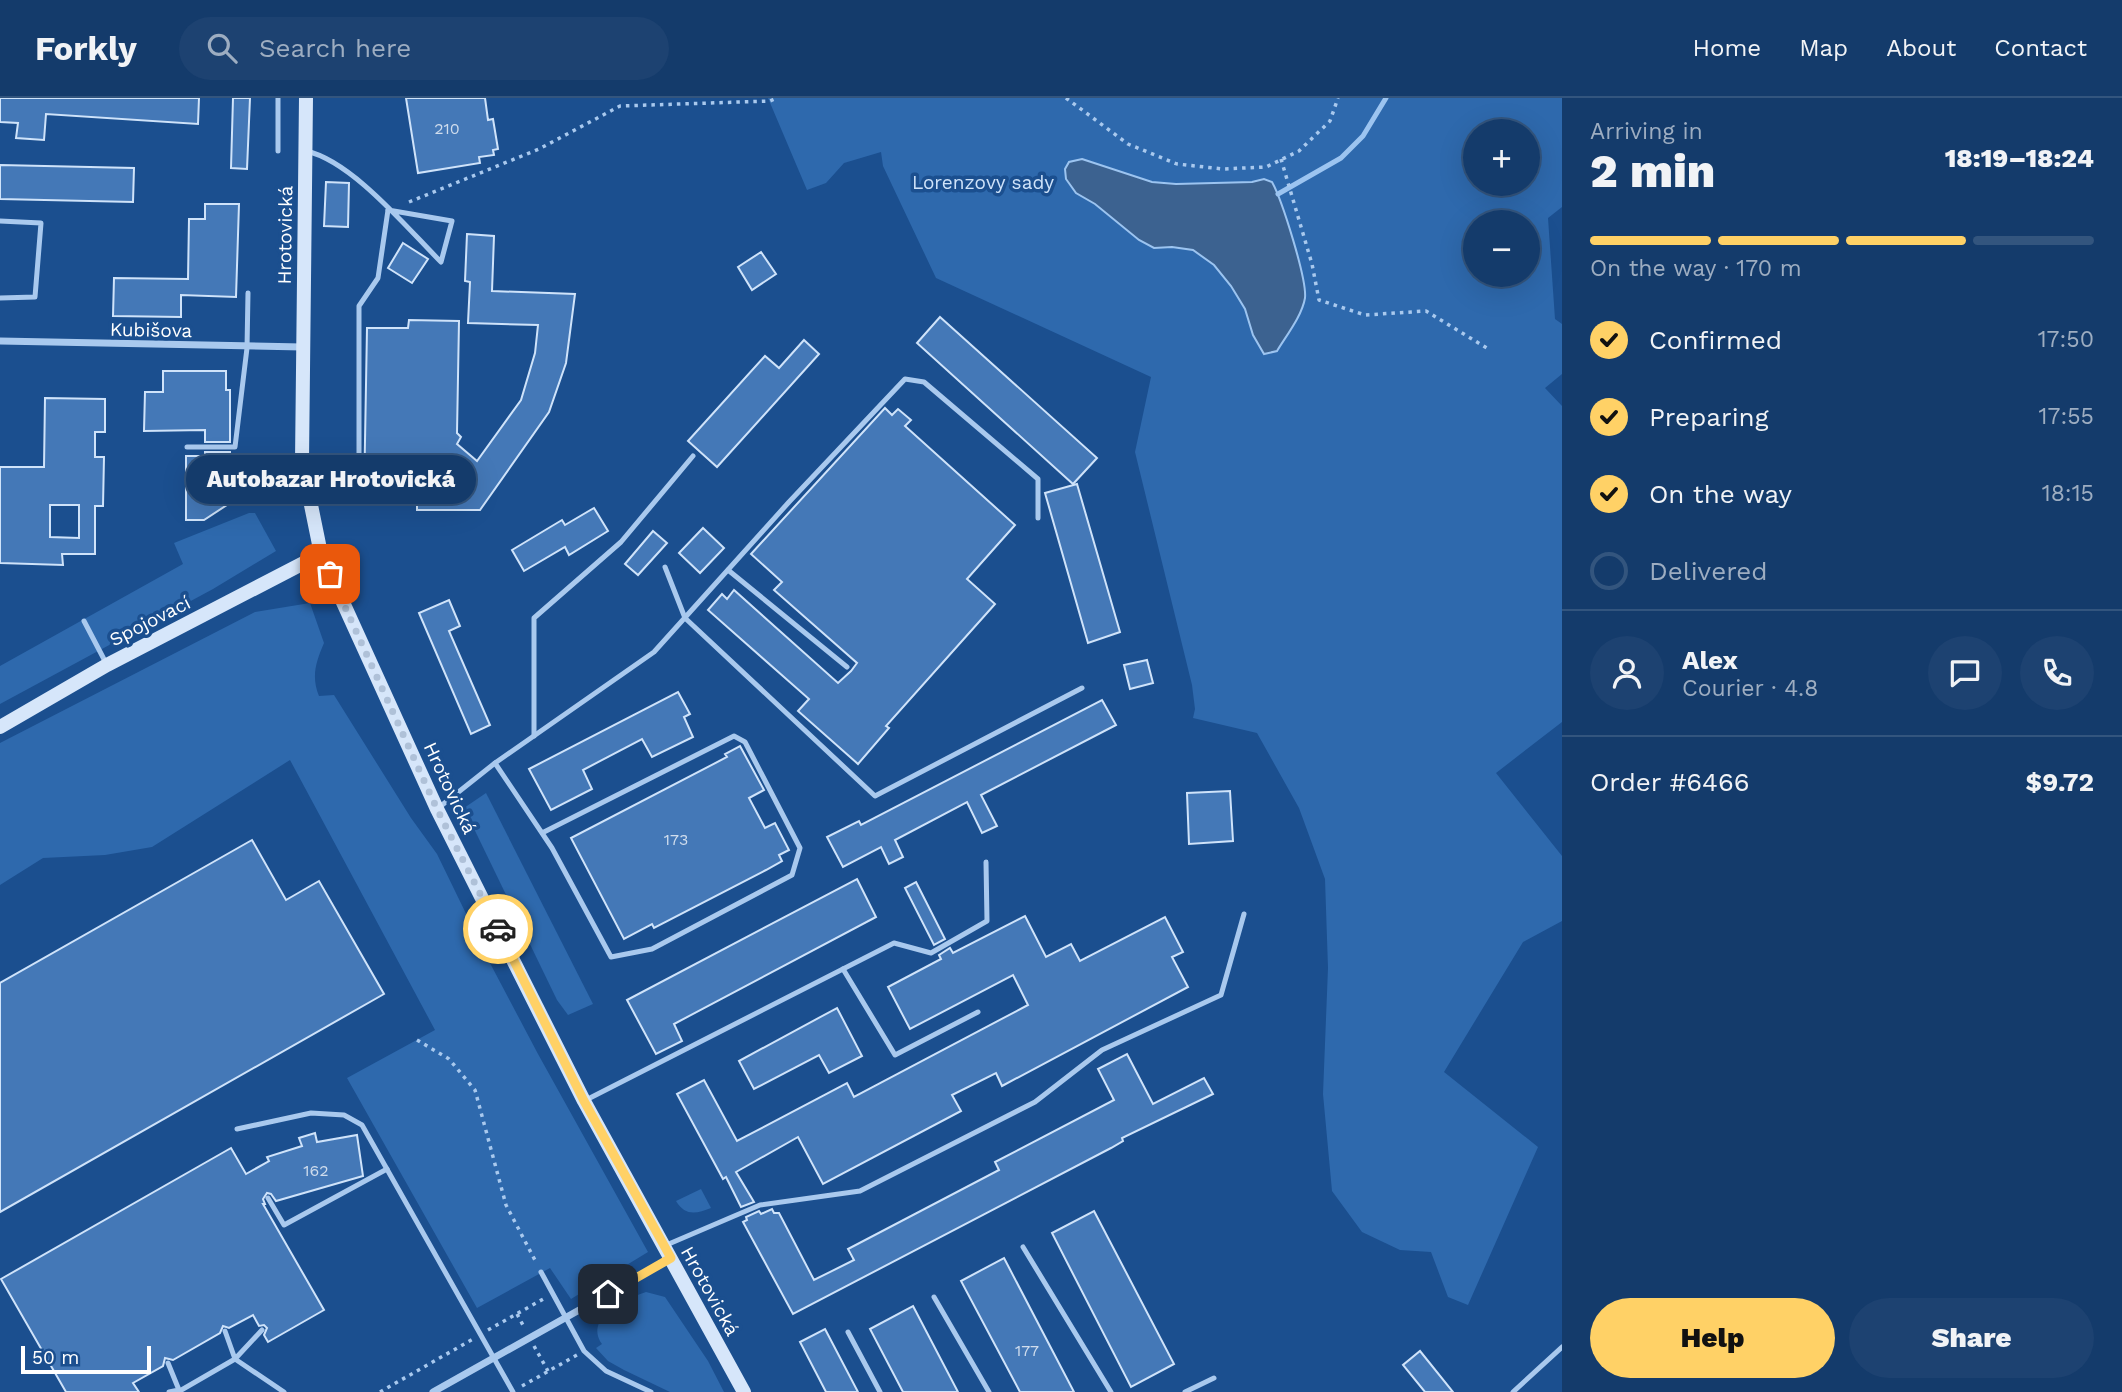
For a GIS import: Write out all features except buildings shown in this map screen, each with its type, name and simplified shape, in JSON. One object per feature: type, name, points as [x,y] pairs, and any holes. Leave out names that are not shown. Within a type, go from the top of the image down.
[{"type":"main road","name":"Hrotovická","points":[[306,98],[302,461],[321,554],[437,809],[584,1101],[744,1392]]},
{"type":"main road","name":"Spojovací","points":[[0,727],[107,665],[321,554]]},
{"type":"street","name":"Kubišova","points":[[0,341],[302,347]]},
{"type":"street","points":[[433,1392],[566,1318],[667,1252]]},
{"type":"lane","points":[[278,98],[278,151]]},
{"type":"lane","points":[[306,151],[318,154],[346,170],[441,262],[452,221],[388,210]]},
{"type":"lane","points":[[359,466],[359,306],[378,278],[388,210]]},
{"type":"lane","points":[[0,221],[41,223],[35,297],[0,298]]},
{"type":"lane","points":[[187,447],[235,447],[247,348],[248,293]]},
{"type":"lane","points":[[437,809],[495,763],[654,652],[905,379],[924,382],[1038,479],[1038,518]]},
{"type":"lane","points":[[534,736],[534,618],[621,542],[693,456]]},
{"type":"lane","points":[[665,567],[685,618],[875,796],[1082,688]]},
{"type":"lane","points":[[728,570],[847,667]]},
{"type":"lane","points":[[84,621],[107,665]]},
{"type":"lane","points":[[495,763],[542,833],[611,957],[653,949],[792,875],[800,848],[745,742],[734,737],[542,833]]},
{"type":"lane","points":[[584,1101],[894,943],[931,953],[987,921],[986,862]]},
{"type":"lane","points":[[667,1252],[760,1205],[860,1191],[1035,1102],[1102,1050],[1221,995],[1244,914]]},
{"type":"lane","points":[[843,969],[895,1055],[978,1012]]},
{"type":"lane","points":[[237,1129],[311,1113],[344,1115],[362,1125],[513,1391]]},
{"type":"lane","points":[[268,1198],[284,1225],[387,1169]]},
{"type":"lane","points":[[392,1195],[399,1190]]},
{"type":"lane","points":[[416,1238],[424,1234]]},
{"type":"lane","points":[[1023,1247],[1111,1392]]},
{"type":"lane","points":[[541,1272],[584,1351],[606,1371],[651,1392]]},
{"type":"lane","points":[[441,1282],[449,1277]]},
{"type":"lane","points":[[934,1297],[989,1392]]},
{"type":"lane","points":[[225,1331],[236,1359],[284,1392]]},
{"type":"lane","points":[[169,1392],[179,1391],[236,1359],[262,1331]]},
{"type":"lane","points":[[848,1332],[880,1392]]},
{"type":"lane","points":[[1513,1392],[1562,1347]]},
{"type":"lane","points":[[168,1363],[179,1391]]},
{"type":"lane","points":[[1185,1392],[1214,1378]]},
{"type":"path","points":[[388,210],[539,149],[620,106],[770,101],[777,98]]},
{"type":"path","points":[[1066,98],[1128,144],[1177,164],[1223,169],[1266,167],[1299,151],[1330,121],[1338,98]]},
{"type":"path","points":[[1281,159],[1312,264],[1319,300],[1364,315],[1426,311],[1490,350]]},
{"type":"path","points":[[417,1040],[449,1059],[475,1090],[506,1205],[541,1272]]},
{"type":"path","points":[[380,1392],[554,1293]]},
{"type":"path","points":[[513,1391],[584,1351]]},
{"type":"green space","name":"Lorenzovy sady","points":[[768,98],[1562,98],[1562,207],[1548,218],[1555,319],[1562,324],[1562,374],[1545,388],[1562,406],[1562,722],[1496,773],[1562,856],[1562,921],[1523,942],[1444,1072],[1538,1147],[1468,1305],[1448,1297],[1431,1252],[1400,1250],[1362,1232],[1332,1191],[1323,1094],[1328,968],[1325,879],[1299,808],[1257,733],[1193,718],[1195,709],[1192,685],[1135,452],[1151,377],[936,278],[883,166],[881,152],[844,163],[826,183],[807,190]],"holes":[[[1082,159],[1152,182],[1252,182],[1264,179],[1290,231],[1305,297],[1297,317],[1277,351],[1253,335],[1245,309],[1214,265],[1193,250],[1154,248],[1139,240],[1095,204],[1076,193],[1069,162]]]},
{"type":"green space","points":[[255,513],[276,551],[213,589],[0,704],[0,666],[183,564],[174,543]]},
{"type":"green space","points":[[310,603],[324,643],[316,669],[315,682],[319,696],[334,695],[411,818],[437,854],[538,1054],[648,1252],[571,1299],[550,1268],[477,1308],[347,1078],[435,1030],[290,760],[152,847],[105,855],[43,858],[0,885],[0,743],[255,612]]},
{"type":"green space","points":[[486,793],[593,1004],[568,1015],[557,1000],[464,808]]},
{"type":"green space","points":[[701,1189],[711,1208],[691,1212],[679,1206],[676,1201]]},
{"type":"green space","points":[[646,1292],[665,1297],[708,1361],[724,1392],[670,1392],[608,1361],[596,1348],[602,1344],[598,1325],[602,1318],[618,1304]]},
{"type":"shaded area","points":[[1082,159],[1152,182],[1252,182],[1264,179],[1272,182],[1293,240],[1305,288],[1305,298],[1297,319],[1277,351],[1264,354],[1253,335],[1245,309],[1214,265],[1193,250],[1154,248],[1139,240],[1095,204],[1076,193],[1066,179],[1065,169],[1069,162]]},
{"type":"waterway","points":[[1278,194],[1341,158],[1363,136],[1386,98]]},
{"type":"way so far","points":[[330,574],[437,809],[498,929]]},
{"type":"place","name":"Autobazar Hrotovická","points":[[330,574]]},
{"type":"route","points":[[498,929],[584,1101],[671,1258],[608,1294]]}]
